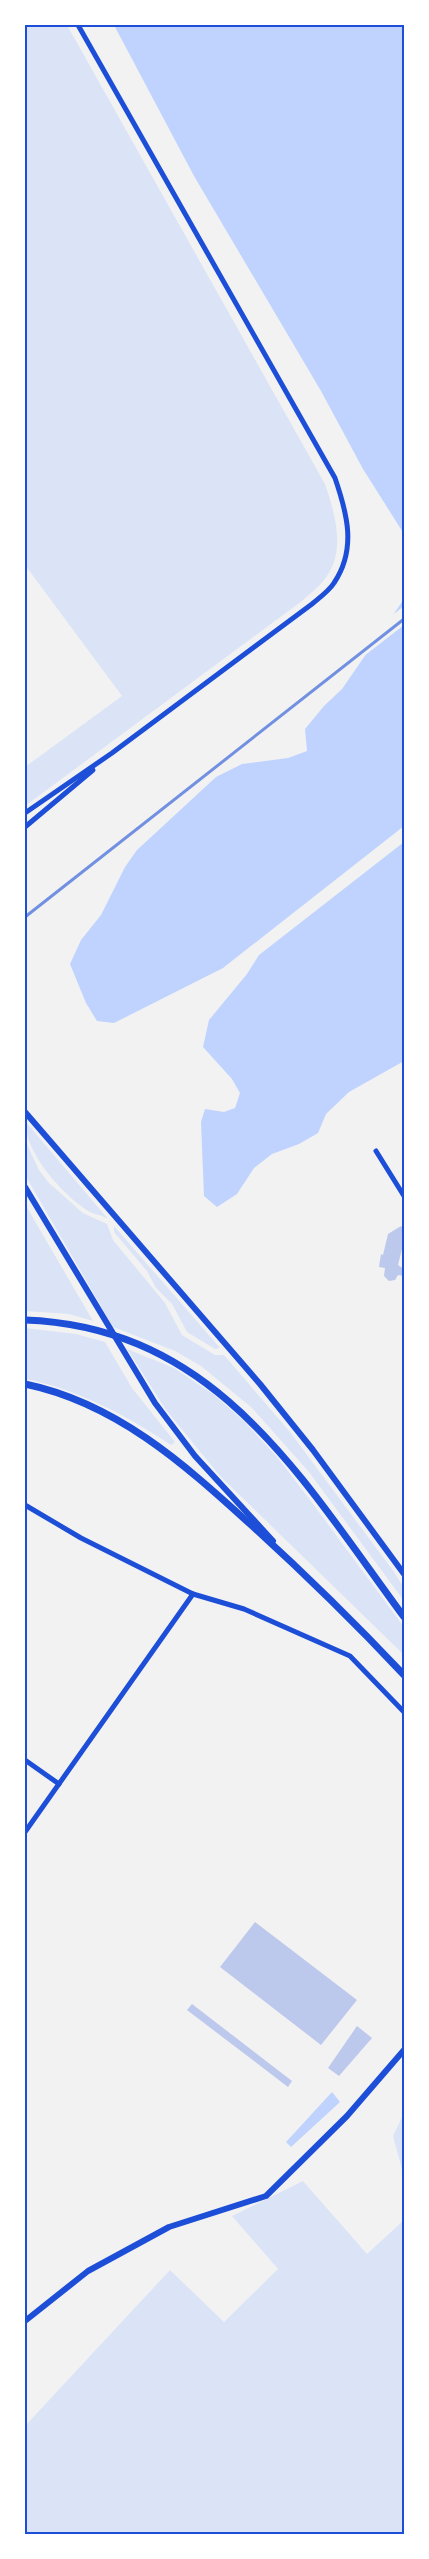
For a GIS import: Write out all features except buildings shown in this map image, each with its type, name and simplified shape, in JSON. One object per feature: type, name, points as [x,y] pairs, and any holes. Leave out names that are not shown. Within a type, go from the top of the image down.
[{"type":"main road","points":[[25,1320],[66,1323],[90,1328],[143,1346],[178,1364],[213,1386],[259,1428],[310,1489],[404,1617]]},
{"type":"main road","points":[[25,1384],[47,1388],[79,1401],[137,1430],[192,1472],[331,1598],[404,1674]]},
{"type":"street","points":[[25,814],[112,753],[279,630],[334,584],[344,564],[349,545],[348,525],[335,478],[78,25]]},
{"type":"street","points":[[25,827],[112,753]]},
{"type":"street","points":[[25,1112],[260,1384],[313,1450],[404,1574]]},
{"type":"street","points":[[376,1151],[404,1196]]},
{"type":"street","points":[[25,1188],[155,1404],[195,1456],[293,1563]]},
{"type":"street","points":[[25,1505],[81,1538],[192,1594],[244,1609],[350,1656],[404,1712]]},
{"type":"street","points":[[25,1832],[192,1594]]},
{"type":"street","points":[[25,1760],[59,1784]]},
{"type":"street","points":[[25,2321],[88,2271],[169,2227],[266,2196],[347,2116],[404,2050]]},
{"type":"shaded area","points":[[25,25],[67,25],[325,484],[335,520],[337,545],[331,569],[322,583],[302,601],[25,806],[25,767],[122,696],[25,565]]},
{"type":"shaded area","points":[[25,1121],[108,1219],[90,1212],[79,1205],[58,1185],[38,1160],[31,1146]]},
{"type":"shaded area","points":[[25,1140],[39,1170],[49,1183],[83,1213],[107,1224],[113,1240],[165,1303],[182,1335],[215,1355],[224,1355],[290,1432],[394,1572],[404,1588],[404,1601],[309,1472],[252,1408],[201,1366],[175,1351],[113,1327],[25,1175]]},
{"type":"shaded area","points":[[25,1204],[93,1321],[69,1314],[25,1311]]},
{"type":"shaded area","points":[[114,1226],[220,1348],[215,1349],[187,1332],[172,1304],[156,1288],[147,1271],[114,1232]]},
{"type":"shaded area","points":[[25,1328],[76,1334],[105,1342],[132,1388],[175,1442],[171,1445],[119,1414],[64,1389],[25,1379]]},
{"type":"shaded area","points":[[127,1349],[174,1368],[213,1394],[244,1421],[277,1457],[404,1627],[404,1655],[220,1476],[166,1410]]},
{"type":"shaded area","points":[[404,2113],[404,2177],[393,2136]]},
{"type":"shaded area","points":[[303,2181],[367,2254],[404,2220],[404,2534],[25,2534],[25,2426],[170,2270],[224,2322],[278,2269],[232,2216]]},
{"type":"water","points":[[114,25],[404,25],[404,534],[363,469],[321,391],[194,176]]},
{"type":"water","points":[[404,599],[404,826],[223,968],[114,1023],[97,1021],[86,1003],[70,964],[81,940],[101,915],[125,867],[137,850],[216,777],[242,764],[288,758],[307,751],[305,729],[324,706],[342,689]]},
{"type":"water","points":[[404,842],[404,1061],[349,1092],[326,1114],[318,1133],[299,1144],[272,1154],[254,1168],[237,1194],[217,1207],[204,1196],[201,1122],[205,1109],[224,1112],[235,1108],[240,1093],[232,1079],[203,1047],[209,1020],[247,974],[259,955]]},
{"type":"water","points":[[332,2092],[340,2102],[291,2147],[286,2142]]},
{"type":"pier","points":[[404,606],[404,625],[359,660],[386,620]]},
{"type":"railway","points":[[25,917],[404,619]]}]
